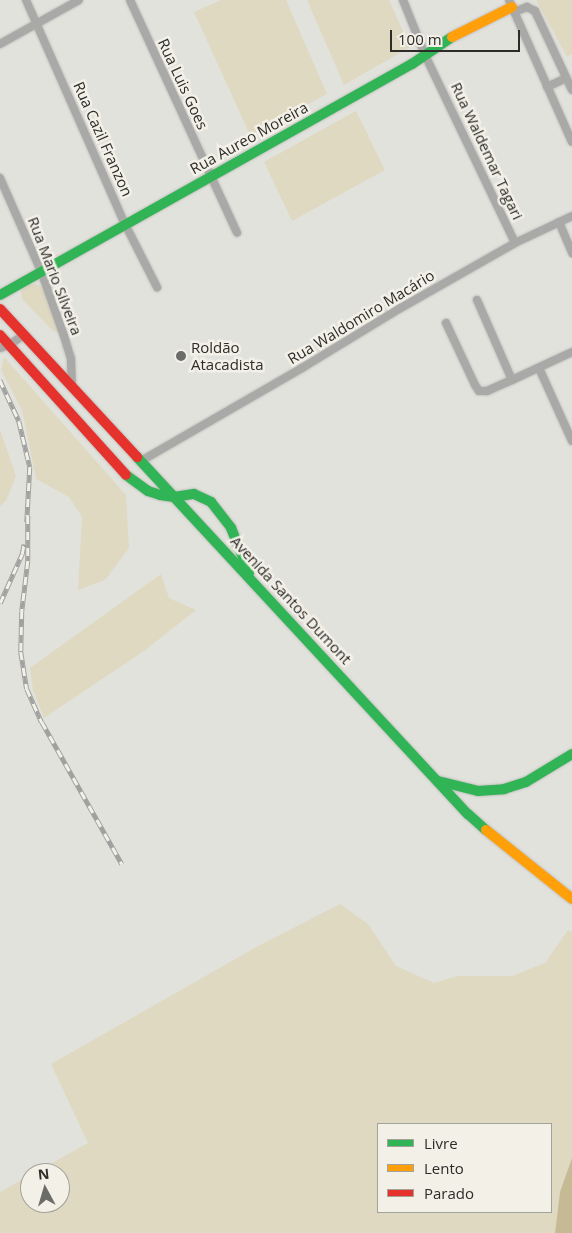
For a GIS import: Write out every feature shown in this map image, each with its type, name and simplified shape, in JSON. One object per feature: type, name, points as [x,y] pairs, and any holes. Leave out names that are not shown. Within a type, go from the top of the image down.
[{"type":"main road","name":"Rua Aureo Moreira","points":[[0,295],[211,177],[425,54],[447,39],[511,6]]},
{"type":"main road","name":"Avenida Santos Dumont","points":[[0,309],[468,814],[496,840],[572,900]]},
{"type":"main road","points":[[0,335],[5,347],[126,475],[148,490],[174,497],[194,494],[211,502],[231,528],[251,578]]},
{"type":"main road","points":[[437,781],[478,791],[504,789],[526,782],[572,754]]},
{"type":"street","name":"Rua Cazil Franzon","points":[[26,0],[125,224],[158,287]]},
{"type":"street","points":[[0,44],[79,0]]},
{"type":"street","name":"Rua Luis Goes","points":[[130,0],[237,233]]},
{"type":"street","name":"Rua Waldemar Tagari","points":[[402,0],[425,54],[515,243]]},
{"type":"street","points":[[571,137],[511,6],[526,7],[535,11],[572,90]]},
{"type":"street","points":[[548,87],[566,78]]},
{"type":"street","name":"Rua Mario Silveira","points":[[0,178],[41,271],[71,359],[72,387]]},
{"type":"street","name":"Rua Waldomiro Macário","points":[[141,461],[515,243],[572,216]]},
{"type":"street","points":[[559,222],[572,253]]},
{"type":"street","points":[[478,300],[512,380]]},
{"type":"street","points":[[446,323],[475,385],[480,391],[487,391],[572,354]]},
{"type":"street","points":[[5,347],[24,335]]},
{"type":"street","points":[[539,368],[572,441]]},
{"type":"shaded area","points":[[221,0],[286,0],[327,94],[250,135],[194,12]]},
{"type":"shaded area","points":[[307,0],[389,0],[410,47],[344,85]]},
{"type":"shaded area","points":[[536,0],[572,0],[572,54],[567,57]]},
{"type":"shaded area","points":[[356,111],[385,170],[292,221],[264,162]]},
{"type":"shaded area","points":[[35,284],[42,287],[59,327],[58,332],[53,331],[22,299],[21,290],[28,285]]},
{"type":"shaded area","points":[[4,357],[126,495],[129,548],[105,580],[78,590],[82,517],[69,497],[36,479],[22,410],[1,370]]},
{"type":"shaded area","points":[[0,430],[16,476],[6,501],[0,506]]},
{"type":"shaded area","points":[[161,574],[169,598],[196,610],[144,651],[44,718],[33,690],[30,668]]},
{"type":"shaded area","points":[[340,904],[368,924],[396,966],[434,983],[457,976],[512,976],[545,963],[568,930],[572,932],[572,1158],[560,1192],[555,1233],[0,1233],[0,1192],[20,1181],[20,1213],[70,1213],[70,1163],[52,1163],[88,1143],[51,1064],[260,945]]},
{"type":"shaded area","points":[[572,1158],[572,1233],[555,1233],[560,1192]]},
{"type":"railway","points":[[0,380],[19,421],[30,467],[27,522]]},
{"type":"railway","points":[[28,516],[28,561],[22,611],[21,652],[27,689],[42,722],[122,864]]},
{"type":"railway","points":[[0,603],[22,554],[24,544]]},
{"type":"traffic: fast","points":[[0,295],[412,64],[452,37]]},
{"type":"traffic: fast","points":[[137,457],[468,814],[486,830]]},
{"type":"traffic: fast","points":[[126,475],[148,491],[160,495],[174,497],[194,494],[211,502],[231,528],[249,572]]},
{"type":"traffic: fast","points":[[438,781],[478,791],[504,789],[526,782],[572,754]]},
{"type":"traffic: slow","points":[[452,37],[512,7]]},
{"type":"traffic: slow","points":[[486,830],[572,899]]},
{"type":"traffic: jam","points":[[0,309],[137,457]]},
{"type":"traffic: jam","points":[[0,335],[126,475]]},
{"type":"place","name":"Roldão Atacadista","points":[[181,356]]}]
